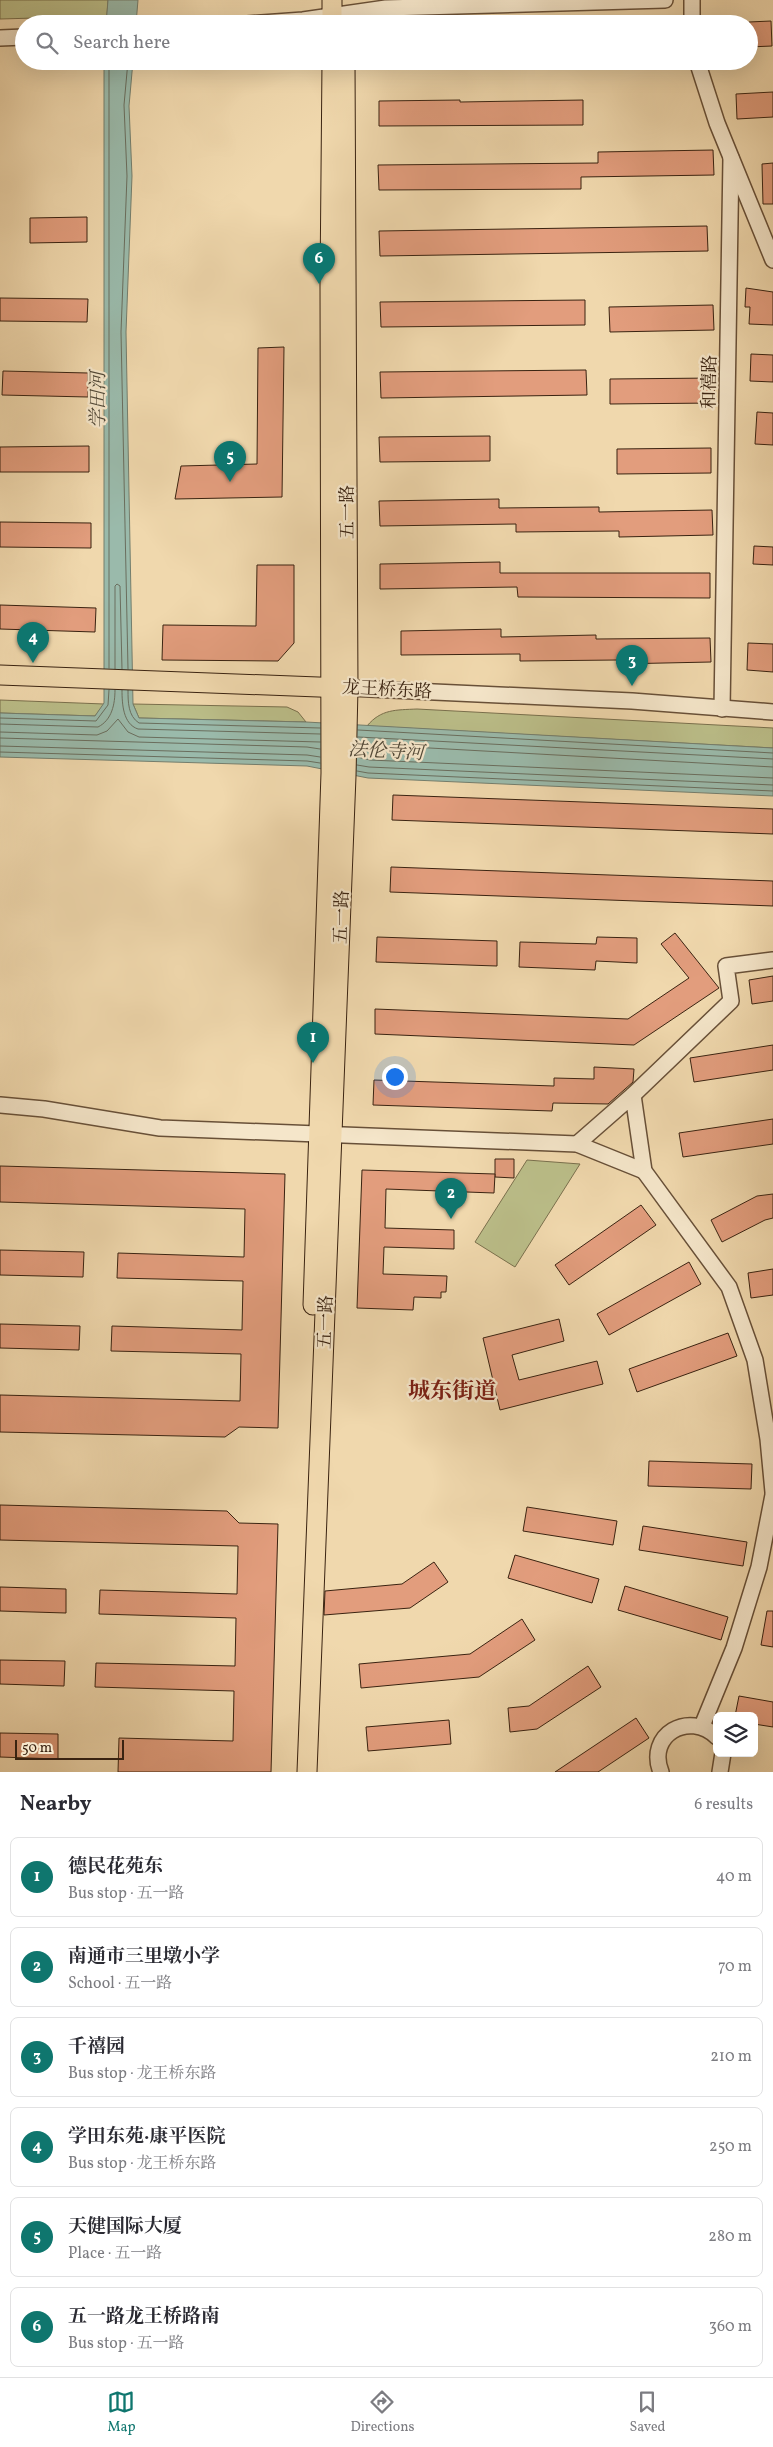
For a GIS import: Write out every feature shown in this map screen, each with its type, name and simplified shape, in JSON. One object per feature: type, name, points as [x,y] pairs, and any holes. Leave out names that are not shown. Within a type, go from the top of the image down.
[{"type":"main road","name":"五一路","points":[[332,70],[330,295],[340,687]]},
{"type":"main road","name":"五一路","points":[[296,1772],[325,1134],[339,774],[345,70]]},
{"type":"main road","name":"龙王桥东路","points":[[0,675],[340,687]]},
{"type":"main road","name":"五一路","points":[[307,1772],[325,1134]]},
{"type":"street","points":[[321,15],[386,8],[665,0]]},
{"type":"street","points":[[692,0],[692,15]]},
{"type":"street","points":[[0,38],[15,38]]},
{"type":"street","name":"和禧路","points":[[699,70],[706,94],[731,158],[722,709]]},
{"type":"street","points":[[731,158],[773,260]]},
{"type":"street","name":"龙王桥东路","points":[[340,687],[632,701],[773,712]]},
{"type":"street","points":[[577,1144],[633,1095],[731,1001],[726,966],[773,960]]},
{"type":"street","points":[[633,1095],[644,1171],[729,1287],[766,1390],[773,1493],[760,1567],[734,1648],[702,1726]]},
{"type":"street","points":[[0,1105],[44,1109],[160,1128],[577,1144],[644,1171]]},
{"type":"street","points":[[662,1772],[658,1755],[665,1737],[682,1726],[702,1726],[713,1734]]},
{"type":"street","points":[[720,1772],[722,1757]]},
{"type":"green space","points":[[0,0],[108,0],[107,15],[15,15],[15,19],[0,19]]},
{"type":"green space","points":[[0,700],[104,704],[95,716],[0,713]]},
{"type":"green space","points":[[133,704],[287,707],[298,712],[306,722],[139,718]]},
{"type":"green space","points":[[417,709],[773,728],[773,748],[367,726],[372,720],[383,713]]},
{"type":"green space","points":[[527,1160],[580,1164],[515,1267],[475,1242]]},
{"type":"water","points":[[108,0],[138,0],[137,15],[107,15]]},
{"type":"water","name":"法伦寺河","points":[[104,70],[132,70],[129,106],[132,176],[126,332],[133,704],[139,718],[306,722],[773,748],[773,796],[368,778],[307,766],[0,757],[0,713],[95,716],[104,703]]},
{"type":"building","points":[[771,21],[772,46],[758,47],[758,22]]},
{"type":"building","points":[[773,92],[773,117],[737,119],[736,94]]},
{"type":"building","points":[[460,100],[460,102],[583,100],[583,125],[379,126],[379,101]]},
{"type":"building","points":[[713,150],[714,175],[581,177],[581,189],[379,190],[378,165],[598,163],[598,152]]},
{"type":"building","points":[[773,163],[773,204],[763,204],[762,164]]},
{"type":"building","points":[[87,217],[87,242],[30,243],[30,218]]},
{"type":"building","points":[[707,226],[708,251],[380,256],[379,231]]},
{"type":"building","points":[[746,288],[773,292],[773,325],[749,324],[750,307],[745,307]]},
{"type":"building","points":[[0,298],[88,299],[87,322],[0,321]]},
{"type":"building","points":[[585,300],[585,325],[381,327],[380,302]]},
{"type":"building","points":[[713,305],[714,330],[610,332],[609,307]]},
{"type":"building","points":[[284,347],[282,497],[175,499],[181,466],[257,464],[258,348]]},
{"type":"building","points":[[751,354],[773,355],[773,382],[750,381]]},
{"type":"building","points":[[586,370],[587,395],[381,398],[380,372]]},
{"type":"building","points":[[3,371],[88,373],[88,397],[2,395]]},
{"type":"building","points":[[714,378],[715,403],[610,404],[610,379]]},
{"type":"building","points":[[757,412],[773,413],[773,445],[755,444]]},
{"type":"building","points":[[490,436],[490,461],[380,462],[379,437]]},
{"type":"building","points":[[89,446],[89,472],[0,472],[0,447]]},
{"type":"building","points":[[711,448],[711,473],[617,474],[617,449]]},
{"type":"building","points":[[499,499],[499,508],[599,507],[599,512],[712,510],[713,535],[619,537],[619,531],[516,532],[516,524],[380,526],[379,501]]},
{"type":"building","points":[[0,522],[91,523],[91,548],[0,547]]},
{"type":"building","points":[[754,546],[773,547],[773,565],[753,564]]},
{"type":"building","points":[[500,562],[500,573],[710,573],[710,598],[518,597],[517,587],[380,589],[380,564]]},
{"type":"building","points":[[257,565],[294,565],[294,643],[278,661],[162,660],[163,625],[256,626]]},
{"type":"building","points":[[0,605],[96,608],[95,632],[0,629]]},
{"type":"building","points":[[501,629],[501,637],[596,635],[596,639],[710,638],[711,662],[617,664],[617,660],[520,661],[520,654],[401,655],[401,631]]},
{"type":"building","points":[[748,643],[773,644],[773,672],[747,670]]},
{"type":"building","points":[[393,795],[773,809],[773,834],[392,820]]},
{"type":"building","points":[[391,867],[773,881],[773,906],[390,892]]},
{"type":"building","points":[[675,933],[719,988],[634,1045],[375,1034],[375,1009],[628,1019],[689,978],[661,944]]},
{"type":"building","points":[[377,937],[497,941],[497,966],[376,962]]},
{"type":"building","points":[[597,937],[637,938],[637,963],[596,961],[595,970],[519,967],[520,942],[596,944]]},
{"type":"building","points":[[773,976],[773,1001],[752,1004],[749,980]]},
{"type":"building","points":[[773,1045],[773,1070],[694,1082],[690,1058]]},
{"type":"building","points":[[594,1067],[634,1069],[633,1082],[608,1104],[553,1103],[552,1111],[373,1105],[374,1080],[554,1086],[554,1078],[594,1079]]},
{"type":"building","points":[[773,1119],[773,1144],[683,1157],[679,1133]]},
{"type":"building","points":[[495,1159],[514,1159],[514,1178],[495,1177]]},
{"type":"building","points":[[0,1166],[285,1174],[278,1428],[239,1427],[225,1437],[0,1432],[0,1395],[240,1401],[241,1354],[111,1351],[112,1326],[242,1330],[243,1281],[117,1278],[118,1253],[244,1257],[245,1209],[0,1202]]},
{"type":"building","points":[[362,1170],[495,1174],[494,1193],[386,1189],[385,1228],[454,1230],[454,1249],[384,1247],[383,1274],[447,1276],[446,1292],[441,1292],[441,1298],[414,1297],[413,1310],[357,1308]]},
{"type":"building","points":[[773,1194],[773,1218],[765,1220],[722,1242],[711,1220],[757,1196]]},
{"type":"building","points":[[641,1205],[656,1225],[569,1285],[555,1265]]},
{"type":"building","points":[[0,1250],[84,1252],[83,1277],[0,1275]]},
{"type":"building","points":[[689,1262],[701,1284],[609,1335],[597,1314]]},
{"type":"building","points":[[773,1269],[773,1295],[751,1298],[748,1273]]},
{"type":"building","points":[[559,1319],[564,1341],[512,1355],[519,1380],[597,1361],[603,1384],[500,1410],[483,1338]]},
{"type":"building","points":[[0,1324],[80,1326],[79,1350],[0,1348]]},
{"type":"building","points":[[728,1333],[737,1356],[637,1392],[629,1369]]},
{"type":"building","points":[[649,1461],[752,1464],[751,1489],[648,1486]]},
{"type":"building","points":[[0,1505],[227,1511],[239,1523],[278,1524],[271,1772],[118,1772],[119,1738],[233,1741],[234,1691],[95,1687],[96,1663],[235,1666],[236,1618],[99,1614],[100,1590],[237,1594],[238,1546],[0,1540]]},
{"type":"building","points":[[527,1507],[617,1521],[613,1545],[523,1531]]},
{"type":"building","points":[[643,1526],[747,1542],[743,1566],[639,1550]]},
{"type":"building","points":[[515,1555],[599,1579],[592,1603],[508,1578]]},
{"type":"building","points":[[434,1562],[448,1582],[410,1608],[324,1615],[325,1591],[402,1584]]},
{"type":"building","points":[[625,1586],[728,1617],[721,1640],[618,1610]]},
{"type":"building","points":[[0,1587],[66,1589],[66,1613],[0,1611]]},
{"type":"building","points":[[767,1611],[773,1611],[773,1647],[761,1645]]},
{"type":"building","points":[[522,1619],[535,1640],[479,1677],[361,1688],[359,1664],[470,1654]]},
{"type":"building","points":[[0,1660],[65,1661],[64,1686],[0,1684]]},
{"type":"building","points":[[588,1666],[601,1687],[537,1729],[510,1732],[508,1708],[529,1706]]},
{"type":"building","points":[[739,1696],[773,1702],[773,1727],[758,1725],[758,1712],[736,1712]]},
{"type":"building","points":[[636,1718],[649,1738],[598,1772],[555,1772]]},
{"type":"building","points":[[449,1720],[451,1744],[368,1751],[366,1727]]},
{"type":"building","points":[[0,1733],[58,1734],[58,1759],[0,1757]]},
{"type":"place","name":"五一路龙王桥路南","points":[[319,284]]},
{"type":"place","name":"天健国际大厦","points":[[230,482]]},
{"type":"place","name":"学田东苑·康平医院","points":[[33,663]]},
{"type":"place","name":"千禧园","points":[[632,686]]},
{"type":"place","name":"德民花苑东","points":[[313,1063]]},
{"type":"place","name":"南通市三里墩小学","points":[[451,1219]]},
{"type":"district","name":"城东街道","points":[[452,1390]]},
{"type":"water label","name":"学田河","points":[[97,400]]}]
